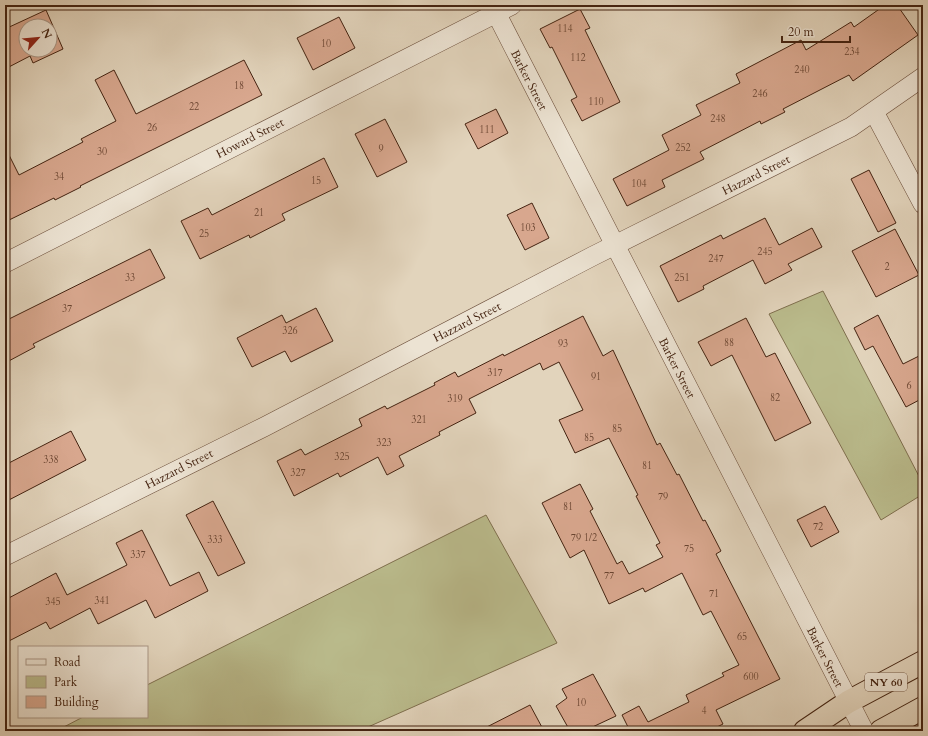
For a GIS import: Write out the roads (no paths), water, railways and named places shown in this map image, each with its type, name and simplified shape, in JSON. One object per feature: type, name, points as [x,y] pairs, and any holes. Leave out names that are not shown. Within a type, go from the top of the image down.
[{"type":"highway","name":"NY 60","points":[[805,731],[848,702],[923,662]]},
{"type":"highway","points":[[881,731],[923,708]]},
{"type":"street","name":"Barker Street","points":[[500,8],[614,246],[864,731]]},
{"type":"street","name":"Howard Street","points":[[5,263],[500,8]]},
{"type":"street","name":"Hazzard Street","points":[[5,556],[264,427],[614,246],[851,127],[923,77]]},
{"type":"street","points":[[874,112],[923,204]]}]
